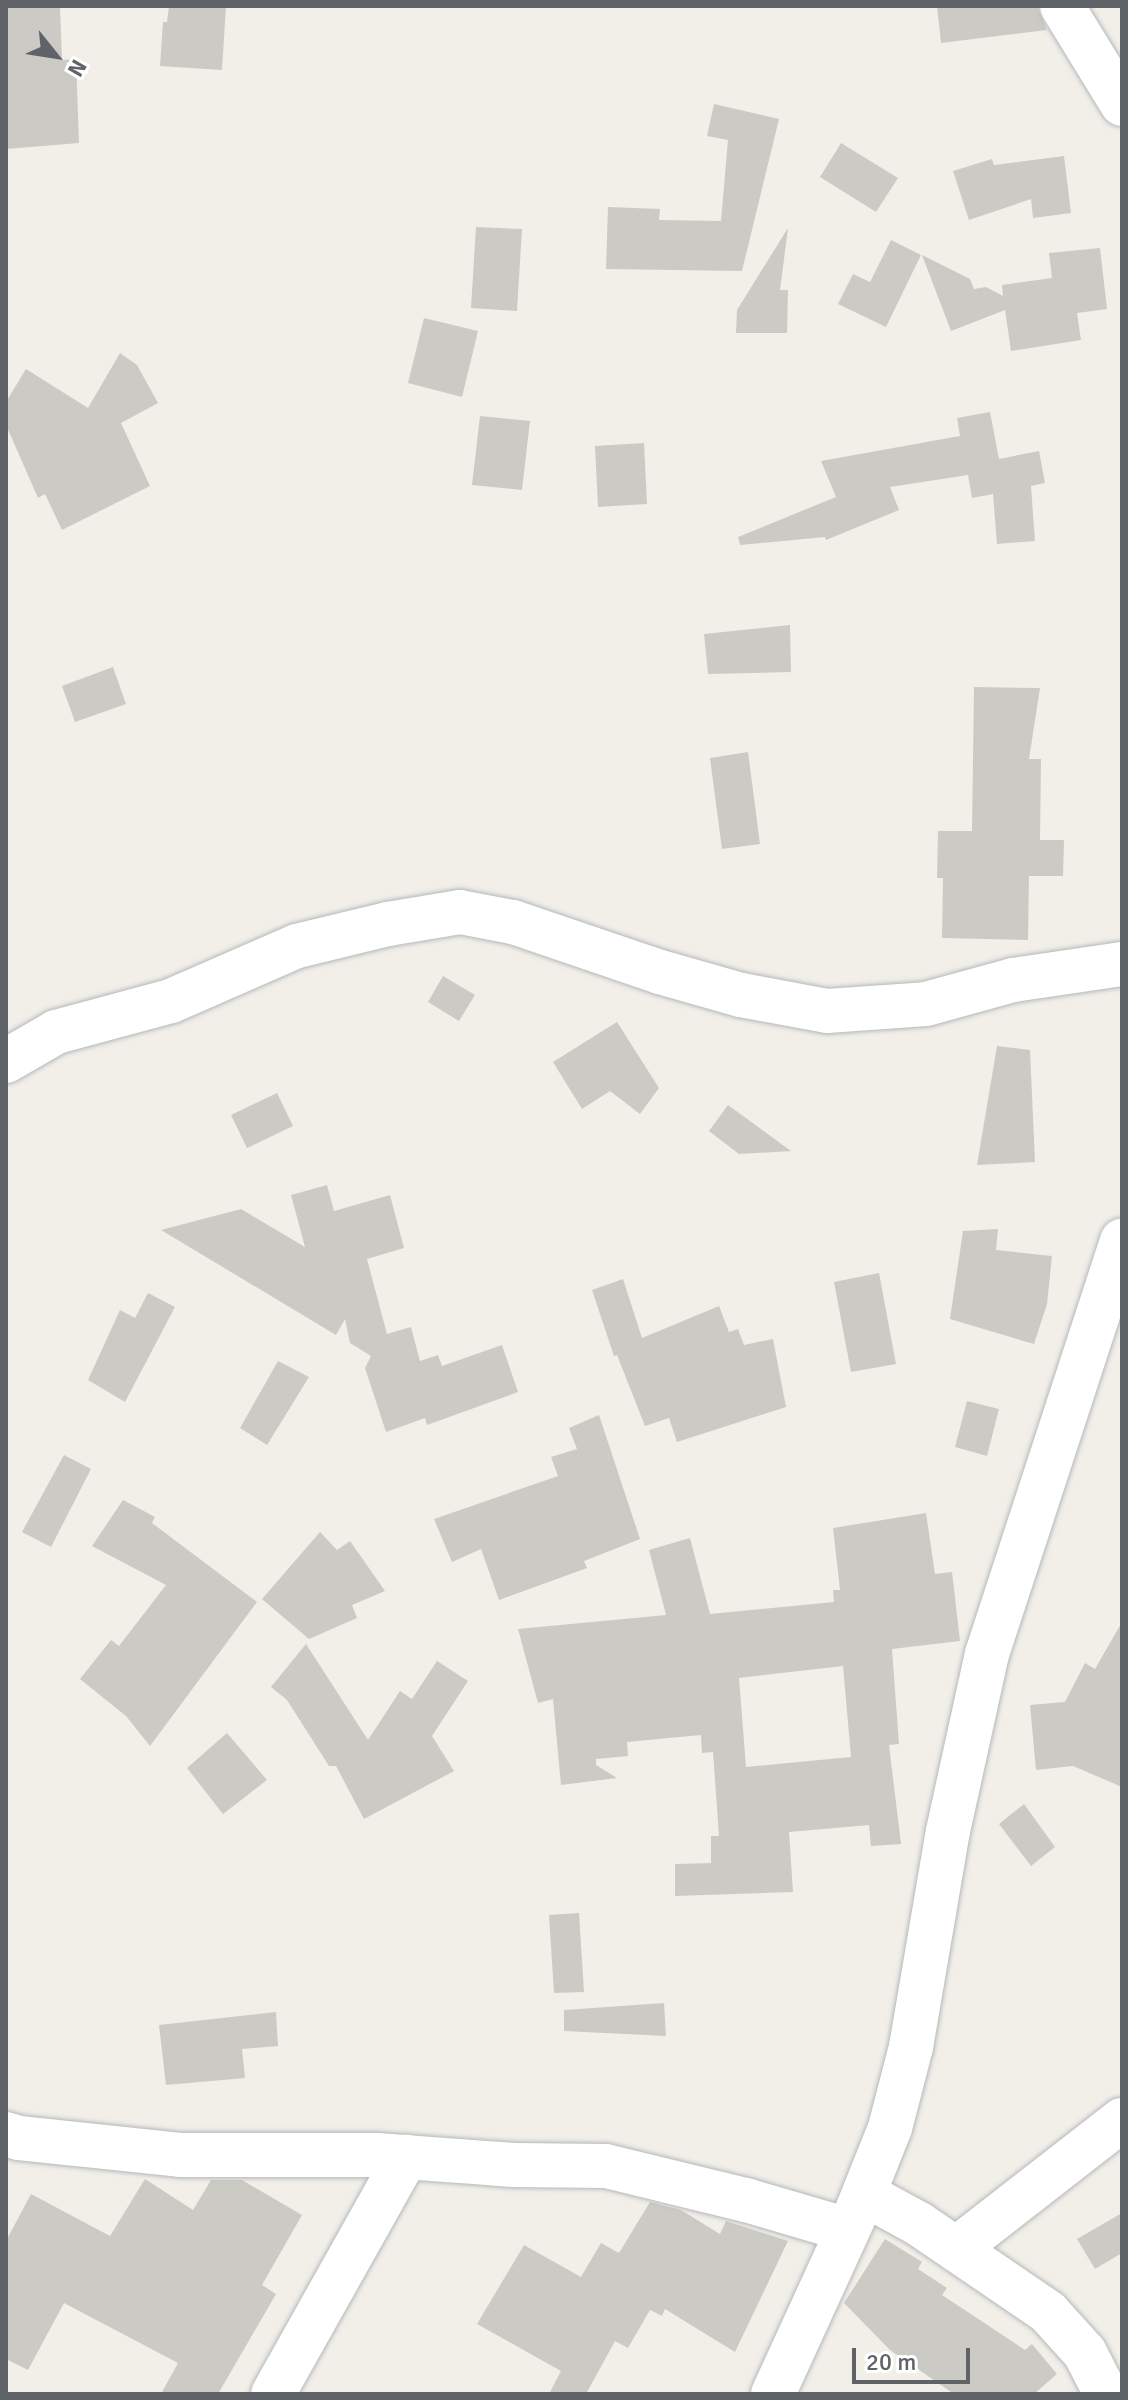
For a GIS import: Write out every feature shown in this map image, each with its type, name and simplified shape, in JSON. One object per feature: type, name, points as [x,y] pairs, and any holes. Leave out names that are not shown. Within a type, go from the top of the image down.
[{"type":"street","points":[[1062,6],[1122,104]]},
{"type":"street","points":[[6,1061],[56,1032],[171,1001],[297,946],[388,924],[460,912],[513,922],[660,972],[741,995],[827,1011],[926,1004],[1013,980],[1122,964]]},
{"type":"street","points":[[773,2394],[856,2212],[890,2128],[911,2047],[948,1831],[987,1654],[1122,1240]]},
{"type":"street","points":[[956,2249],[1122,2120]]},
{"type":"street","points":[[6,2134],[19,2138],[180,2155],[406,2157],[606,2166],[746,2200],[856,2212],[956,2249],[1048,2312],[1085,2353],[1106,2394]]},
{"type":"street","points":[[273,2394],[406,2157]]},
{"type":"building","points":[[6,6],[60,6],[62,60],[76,59],[79,143],[6,149]]},
{"type":"building","points":[[169,6],[226,6],[222,70],[160,66],[163,22],[167,22]]},
{"type":"building","points":[[937,6],[1037,6],[1047,30],[941,43]]},
{"type":"building","points":[[714,104],[779,119],[742,271],[606,269],[608,207],[660,209],[659,220],[721,221],[728,140],[707,136]]},
{"type":"building","points":[[841,143],[898,178],[876,212],[820,177]]},
{"type":"building","points":[[1064,156],[1071,213],[1033,218],[1031,199],[969,220],[953,171],[992,159],[994,165]]},
{"type":"building","points":[[476,227],[522,229],[517,311],[471,308]]},
{"type":"building","points":[[788,228],[780,290],[788,290],[787,333],[736,333],[737,310]]},
{"type":"building","points":[[891,240],[921,255],[886,327],[838,304],[853,274],[870,282]]},
{"type":"building","points":[[1100,248],[1107,309],[1077,313],[1081,340],[1011,351],[1005,310],[951,331],[922,255],[970,279],[974,289],[986,287],[1003,296],[1002,285],[1052,278],[1049,253]]},
{"type":"building","points":[[424,318],[478,331],[462,397],[408,383]]},
{"type":"building","points":[[120,353],[137,365],[158,403],[121,423],[150,486],[62,530],[45,494],[38,498],[6,425],[6,402],[26,369],[88,408]]},
{"type":"building","points":[[990,412],[999,459],[1039,451],[1045,483],[1031,486],[1035,541],[997,544],[993,494],[972,498],[968,475],[890,487],[899,510],[826,540],[825,537],[740,545],[738,537],[836,497],[821,461],[960,436],[957,418]]},
{"type":"building","points":[[480,416],[530,421],[522,490],[472,485]]},
{"type":"building","points":[[644,443],[647,504],[598,507],[595,446]]},
{"type":"building","points":[[790,625],[791,672],[708,674],[704,634]]},
{"type":"building","points":[[113,667],[126,704],[75,722],[62,686]]},
{"type":"building","points":[[974,687],[1040,688],[1029,759],[1041,759],[1040,840],[1064,840],[1063,876],[1029,876],[1028,940],[942,938],[943,878],[937,878],[938,831],[972,831]]},
{"type":"building","points":[[748,752],[760,844],[722,849],[710,758]]},
{"type":"building","points":[[443,976],[475,995],[459,1021],[428,1002]]},
{"type":"building","points":[[617,1022],[659,1088],[640,1114],[610,1091],[582,1109],[553,1062]]},
{"type":"building","points":[[997,1046],[1030,1050],[1035,1162],[977,1165]]},
{"type":"building","points":[[277,1093],[293,1126],[247,1148],[231,1115]]},
{"type":"building","points":[[728,1105],[791,1151],[739,1154],[709,1131]]},
{"type":"building","points":[[327,1185],[334,1211],[390,1195],[404,1248],[367,1259],[387,1334],[411,1327],[420,1361],[438,1355],[442,1366],[502,1345],[518,1392],[427,1425],[425,1418],[386,1432],[365,1368],[371,1356],[350,1343],[345,1319],[336,1335],[161,1230],[241,1209],[305,1247],[291,1195]]},
{"type":"building","points":[[998,1229],[996,1250],[1052,1256],[1047,1304],[1034,1344],[950,1319],[963,1231]]},
{"type":"building","points":[[879,1273],[896,1364],[851,1372],[834,1282]]},
{"type":"building","points":[[623,1279],[642,1338],[719,1306],[729,1332],[738,1329],[744,1345],[773,1339],[786,1407],[677,1442],[669,1418],[645,1426],[617,1355],[614,1356],[592,1290]]},
{"type":"building","points":[[148,1293],[175,1307],[125,1402],[88,1380],[120,1310],[135,1318]]},
{"type":"building","points":[[278,1361],[309,1377],[267,1445],[240,1428]]},
{"type":"building","points":[[967,1401],[999,1409],[987,1456],[955,1447]]},
{"type":"building","points":[[599,1415],[640,1539],[584,1561],[587,1568],[499,1600],[481,1549],[452,1562],[434,1519],[558,1476],[551,1457],[577,1449],[569,1428]]},
{"type":"building","points":[[64,1455],[91,1469],[51,1547],[22,1532]]},
{"type":"building","points":[[123,1500],[155,1517],[152,1523],[257,1602],[150,1746],[126,1716],[80,1679],[111,1640],[119,1646],[166,1585],[92,1546]]},
{"type":"building","points":[[926,1513],[935,1574],[952,1572],[960,1641],[892,1649],[899,1744],[889,1745],[901,1844],[871,1846],[869,1825],[789,1832],[793,1892],[675,1896],[675,1864],[711,1863],[711,1836],[719,1836],[713,1752],[702,1753],[701,1735],[627,1742],[628,1756],[596,1759],[596,1765],[617,1778],[561,1785],[553,1699],[538,1703],[518,1629],[666,1615],[649,1550],[690,1538],[710,1614],[834,1602],[833,1590],[840,1590],[833,1528]],"holes":[[[843,1666],[851,1757],[746,1767],[739,1678]]]},
{"type":"building","points":[[320,1532],[337,1550],[350,1541],[385,1591],[352,1605],[357,1618],[309,1639],[262,1599]]},
{"type":"building","points":[[1122,1622],[1122,1787],[1073,1766],[1036,1770],[1030,1705],[1065,1702],[1085,1663],[1095,1669]]},
{"type":"building","points":[[306,1644],[368,1740],[400,1691],[412,1699],[437,1661],[468,1681],[432,1736],[454,1771],[364,1819],[336,1766],[329,1766],[287,1700],[271,1687]]},
{"type":"building","points":[[227,1733],[267,1780],[223,1814],[187,1768]]},
{"type":"building","points":[[1024,1804],[1055,1847],[1031,1866],[999,1824]]},
{"type":"building","points":[[579,1913],[584,1992],[554,1993],[549,1915]]},
{"type":"building","points":[[664,2003],[666,2036],[564,2031],[564,2010]]},
{"type":"building","points":[[276,2012],[278,2046],[242,2049],[245,2078],[166,2085],[159,2025]]},
{"type":"building","points":[[145,2179],[193,2210],[211,2180],[242,2180],[302,2215],[262,2285],[276,2294],[218,2394],[161,2394],[178,2363],[64,2303],[28,2370],[6,2359],[6,2241],[31,2194],[110,2236]]},
{"type":"building","points":[[650,2202],[681,2210],[720,2234],[726,2221],[788,2241],[735,2352],[665,2309],[662,2316],[650,2310],[628,2348],[615,2341],[586,2394],[549,2394],[561,2371],[477,2324],[524,2245],[581,2277],[601,2243],[619,2253]]},
{"type":"building","points":[[1122,2213],[1122,2253],[1095,2269],[1077,2239]]},
{"type":"building","points":[[885,2239],[922,2262],[918,2269],[947,2288],[942,2295],[1025,2350],[1032,2344],[1057,2374],[1034,2394],[954,2394],[890,2350],[844,2303]]}]
